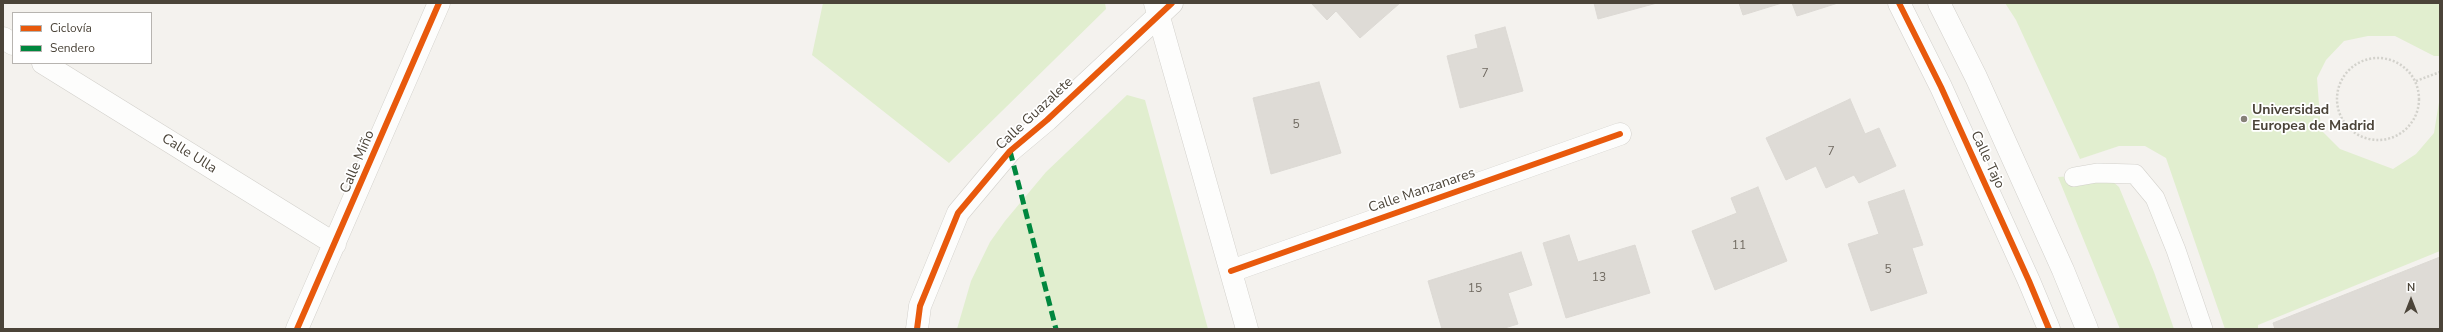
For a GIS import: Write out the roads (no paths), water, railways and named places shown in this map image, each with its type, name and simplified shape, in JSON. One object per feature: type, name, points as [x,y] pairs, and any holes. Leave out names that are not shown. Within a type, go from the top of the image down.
[{"type":"street","name":"Calle Miño","points":[[297,329],[439,3]]},
{"type":"street","name":"Calle Tajo","points":[[1899,3],[1940,87],[2029,281],[2049,329]]},
{"type":"street","name":"Calle Tajo","points":[[1939,3],[1976,76],[2063,270],[2087,329]]},
{"type":"street","points":[[1162,7],[1247,329]]},
{"type":"street","name":"Calle Guazalete","points":[[917,329],[920,306],[958,213],[1010,151],[1047,120],[1162,7]]},
{"type":"street","points":[[3,38],[12,43]]},
{"type":"street","name":"Calle Ulla","points":[[45,64],[335,244]]},
{"type":"street","name":"Calle Manzanares","points":[[1231,271],[1620,134]]},
{"type":"lane","points":[[2074,177],[2097,174],[2135,174],[2155,198],[2176,250],[2203,329]]},
{"type":"place","name":"Universidad Europea de Madrid","points":[[2244,119]]}]
